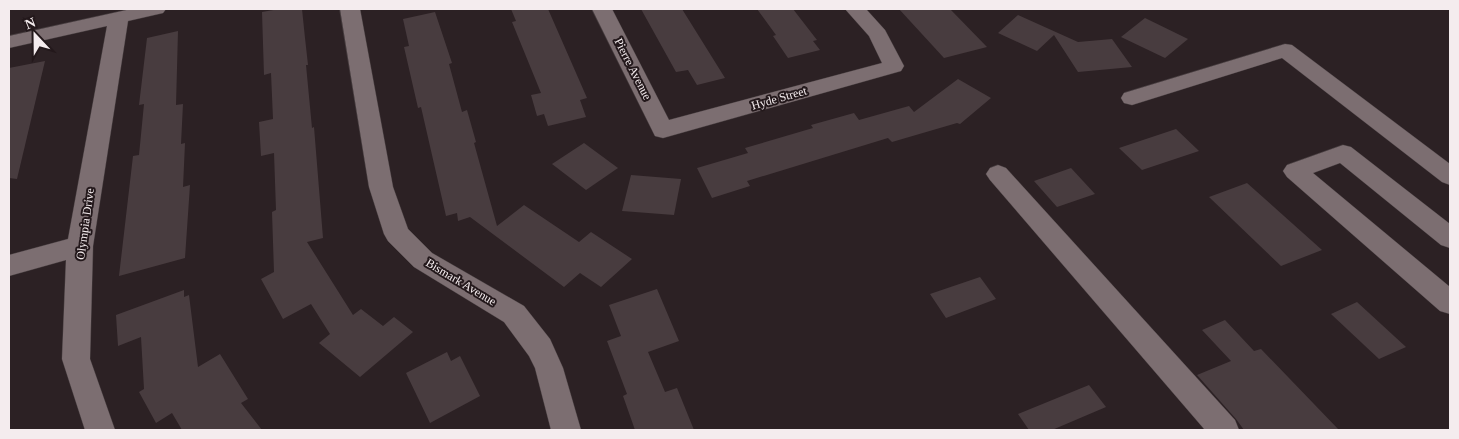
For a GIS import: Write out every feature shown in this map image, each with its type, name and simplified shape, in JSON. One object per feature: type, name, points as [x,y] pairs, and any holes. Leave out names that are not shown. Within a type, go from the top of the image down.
[{"type":"street","points":[[9,42],[156,9]]},
{"type":"street","name":"Bismark Avenue","points":[[350,9],[381,187],[397,234],[423,260],[514,314],[540,348],[549,368],[566,430]]},
{"type":"street","name":"Pierre Avenue","points":[[602,9],[663,130]]},
{"type":"street","name":"Hyde Street","points":[[663,130],[894,66],[878,34],[855,9]]},
{"type":"street","name":"Olympia Drive","points":[[100,430],[76,359],[80,246],[119,16]]},
{"type":"street","points":[[1132,98],[1285,50],[1450,176]]},
{"type":"street","points":[[1450,238],[1343,153],[1295,171],[1450,303]]},
{"type":"street","points":[[998,174],[1224,430]]},
{"type":"street","points":[[9,265],[80,246]]},
{"type":"building","points":[[279,9],[302,9],[323,238],[307,242],[353,315],[361,309],[383,326],[394,317],[413,332],[360,377],[319,343],[330,334],[311,304],[283,319],[261,279],[274,272],[272,212],[276,210],[274,153],[261,156],[259,122],[273,119],[271,73],[264,75],[262,12]]},
{"type":"building","points":[[511,9],[548,9],[587,98],[580,100],[586,117],[548,126],[544,114],[537,116],[531,95],[541,93],[512,22],[516,21]]},
{"type":"building","points":[[641,9],[682,9],[725,78],[697,85],[688,70],[676,72]]},
{"type":"building","points":[[757,9],[793,9],[817,40],[813,41],[820,50],[788,58],[773,36],[776,35]]},
{"type":"building","points":[[899,9],[950,9],[987,47],[944,58]]},
{"type":"building","points":[[435,12],[452,63],[449,64],[462,112],[467,110],[497,226],[524,205],[579,242],[591,232],[632,259],[601,287],[580,273],[564,287],[470,217],[458,221],[457,213],[446,216],[421,107],[418,108],[404,47],[409,46],[403,19]]},
{"type":"building","points":[[1018,15],[1078,42],[1112,39],[1132,67],[1078,72],[1054,35],[1037,51],[998,33]]},
{"type":"building","points":[[1145,18],[1188,39],[1165,58],[1121,37]]},
{"type":"building","points":[[178,31],[176,105],[183,104],[181,144],[185,143],[183,187],[190,185],[185,258],[119,276],[133,156],[139,155],[144,104],[139,105],[147,38]]},
{"type":"building","points":[[45,61],[17,179],[9,178],[9,68]]},
{"type":"building","points":[[958,79],[991,98],[960,124],[957,123],[892,142],[888,138],[747,181],[750,186],[712,198],[697,168],[748,153],[745,148],[813,128],[811,125],[854,113],[859,120],[909,106],[914,112]]},
{"type":"building","points":[[1176,129],[1199,151],[1142,170],[1119,148]]},
{"type":"building","points":[[584,143],[618,168],[586,190],[552,164]]},
{"type":"building","points":[[1071,168],[1095,194],[1057,207],[1034,181]]},
{"type":"building","points":[[631,175],[681,179],[674,215],[622,211]]},
{"type":"building","points":[[1247,183],[1322,250],[1281,266],[1209,197]]},
{"type":"building","points":[[980,277],[996,299],[946,318],[930,294]]},
{"type":"building","points":[[657,289],[679,341],[648,352],[665,392],[677,388],[694,430],[635,430],[623,396],[627,394],[607,341],[621,336],[609,305]]},
{"type":"building","points":[[184,290],[184,297],[189,295],[198,367],[220,354],[248,399],[241,403],[262,430],[182,430],[172,413],[156,423],[139,392],[144,389],[141,337],[118,346],[116,315]]},
{"type":"building","points":[[1357,302],[1406,347],[1379,359],[1331,314]]},
{"type":"building","points":[[1225,320],[1254,351],[1261,349],[1339,430],[1244,430],[1197,375],[1231,361],[1202,330]]},
{"type":"building","points":[[447,352],[451,361],[460,356],[480,396],[430,423],[406,373]]},
{"type":"building","points":[[1089,385],[1106,407],[1052,430],[1029,430],[1018,414]]}]
